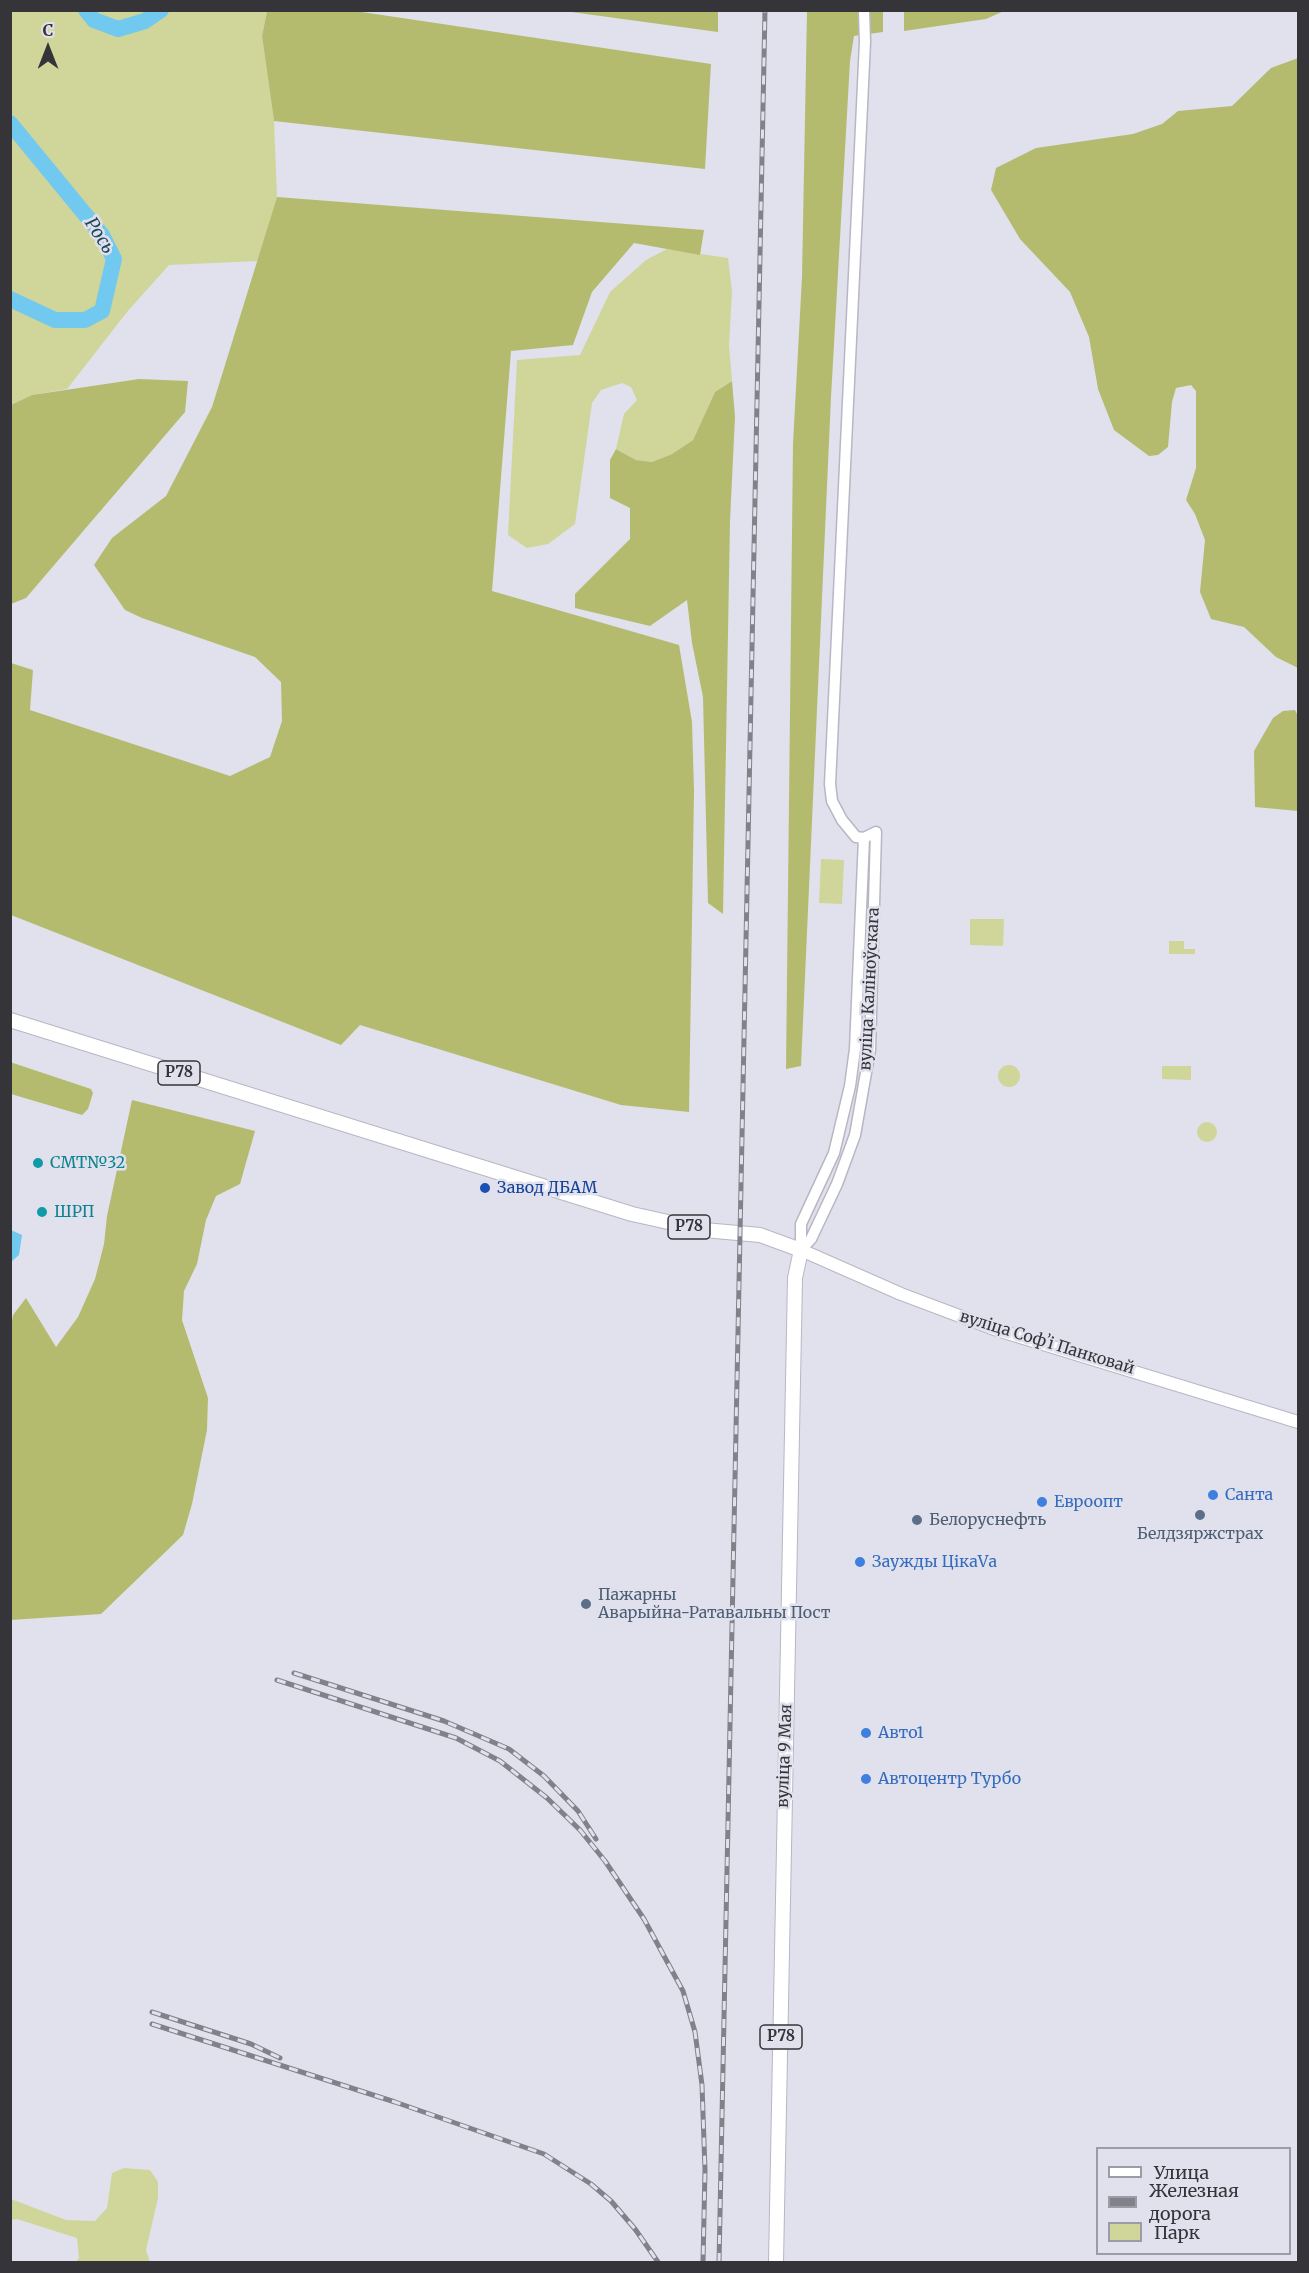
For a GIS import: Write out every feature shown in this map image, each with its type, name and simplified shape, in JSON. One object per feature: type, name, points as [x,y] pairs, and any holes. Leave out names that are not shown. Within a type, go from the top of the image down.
[{"type":"main road","name":"Р78","points":[[10,1020],[632,1214],[704,1230],[760,1235],[801,1250]]},
{"type":"main road","name":"вуліца Софʼі Панковай","points":[[801,1250],[901,1294],[994,1329],[1299,1422]]},
{"type":"main road","name":"вуліца 9 Мая","points":[[776,2262],[795,1290],[801,1250]]},
{"type":"street","points":[[864,10],[865,42],[830,784],[832,801],[842,820],[856,837],[864,838]]},
{"type":"street","name":"вуліца Каліноўскага","points":[[876,832],[870,1050],[864,1091],[855,1135],[837,1184],[810,1239],[801,1250],[801,1224],[834,1153],[850,1086],[855,1049],[864,838],[876,832]]},
{"type":"green space","points":[[904,10],[1004,11],[986,19],[904,31]]},
{"type":"green space","points":[[11,11],[267,11],[262,36],[274,121],[277,197],[258,261],[169,265],[127,312],[67,389],[32,395],[11,405]]},
{"type":"green space","points":[[267,11],[355,11],[711,64],[705,169],[274,121],[262,36]]},
{"type":"green space","points":[[564,11],[718,11],[718,32]]},
{"type":"green space","points":[[807,11],[883,11],[883,32],[854,36],[850,61],[831,397],[801,1066],[786,1069],[793,444],[802,277]]},
{"type":"green space","points":[[1298,58],[1298,668],[1276,657],[1244,627],[1211,619],[1200,592],[1205,540],[1195,514],[1186,500],[1196,468],[1196,391],[1191,385],[1176,388],[1172,402],[1168,447],[1158,455],[1149,456],[1114,430],[1098,389],[1089,337],[1070,292],[1020,239],[991,190],[996,168],[1036,148],[1133,134],[1162,124],[1178,111],[1232,106],[1271,68]]},
{"type":"green space","points":[[277,197],[704,230],[700,255],[634,243],[592,292],[573,345],[511,351],[492,591],[679,645],[692,722],[694,791],[689,1112],[621,1105],[360,1025],[341,1045],[11,915],[11,663],[33,670],[30,710],[230,776],[270,757],[282,721],[281,682],[255,657],[125,610],[94,565],[112,538],[166,496],[212,407]]},
{"type":"green space","points":[[667,249],[728,258],[732,291],[729,346],[732,381],[715,392],[693,440],[672,454],[652,462],[636,460],[616,449],[624,414],[637,400],[631,387],[622,383],[601,390],[592,403],[575,524],[548,544],[527,548],[508,535],[517,360],[580,355],[610,292],[646,260]]},
{"type":"green space","points":[[139,379],[188,381],[185,412],[26,598],[11,604],[11,405],[32,395]]},
{"type":"green space","points":[[732,381],[735,417],[730,521],[723,914],[708,903],[703,697],[692,643],[687,600],[650,626],[575,608],[575,594],[630,539],[630,508],[610,498],[610,460],[616,449],[636,460],[652,462],[672,454],[693,440],[715,392]]},
{"type":"green space","points":[[1295,710],[1298,716],[1298,811],[1255,807],[1254,751],[1273,718],[1283,711]]},
{"type":"green space","points":[[821,859],[844,860],[842,904],[819,903]]},
{"type":"green space","points":[[970,919],[1004,919],[1003,946],[970,945]]},
{"type":"green space","points":[[1169,941],[1184,941],[1184,949],[1195,949],[1195,954],[1169,954]]},
{"type":"green space","points":[[10,1062],[91,1089],[93,1093],[88,1109],[82,1115],[11,1094]]},
{"type":"green space","points":[[1009,1065],[1017,1068],[1020,1076],[1017,1084],[1009,1087],[1001,1084],[998,1076],[1001,1068]]},
{"type":"green space","points":[[1162,1066],[1191,1066],[1191,1080],[1162,1079]]},
{"type":"green space","points":[[132,1100],[255,1131],[240,1184],[216,1196],[206,1220],[197,1264],[184,1291],[182,1320],[208,1398],[207,1430],[192,1504],[183,1535],[101,1614],[11,1620],[11,1326],[13,1315],[26,1298],[56,1347],[78,1317],[95,1279],[104,1244],[107,1216]]},
{"type":"green space","points":[[1203,1122],[1211,1122],[1217,1128],[1217,1136],[1211,1142],[1203,1142],[1197,1136],[1197,1128]]},
{"type":"green space","points":[[124,2168],[150,2170],[158,2182],[158,2198],[146,2250],[150,2262],[76,2262],[79,2258],[77,2238],[17,2219],[11,2220],[11,2199],[66,2220],[95,2221],[107,2208],[112,2173]]},
{"type":"water","points":[[11,1230],[22,1235],[19,1255],[11,1262]]},
{"type":"waterway","name":"Рось","points":[[86,10],[94,20],[118,29],[145,21],[161,10]]},
{"type":"waterway","name":"Рось","points":[[10,123],[102,235],[114,259],[102,311],[85,320],[55,320],[10,299]]},
{"type":"railway","points":[[719,2262],[765,10]]},
{"type":"railway","points":[[294,1673],[444,1721],[509,1749],[544,1776],[578,1811],[596,1839]]},
{"type":"railway","points":[[277,1680],[456,1738],[500,1761],[547,1798],[580,1830],[605,1861],[644,1919],[683,1991],[695,2032],[702,2085],[705,2170],[703,2262]]},
{"type":"railway","points":[[152,2012],[251,2044],[280,2058]]},
{"type":"railway","points":[[152,2024],[395,2102],[544,2154],[591,2184],[611,2201],[635,2229],[658,2262]]},
{"type":"place","name":"СМТ№32","points":[[38,1163]]},
{"type":"place","name":"Завод ДБАМ","points":[[485,1188]]},
{"type":"place","name":"ШРП","points":[[42,1212]]},
{"type":"place","name":"Санта","points":[[1213,1495]]},
{"type":"place","name":"Евроопт","points":[[1042,1502]]},
{"type":"place","name":"Белдзяржстрах","points":[[1200,1515]]},
{"type":"place","name":"Белоруснефть","points":[[917,1520]]},
{"type":"place","name":"Заужды ЦікаVа","points":[[860,1562]]},
{"type":"place","name":"Пажарны Аварыйна-Ратавальны Пост","points":[[586,1604]]},
{"type":"place","name":"Авто1","points":[[866,1733]]},
{"type":"place","name":"Автоцентр Турбо","points":[[866,1779]]}]
